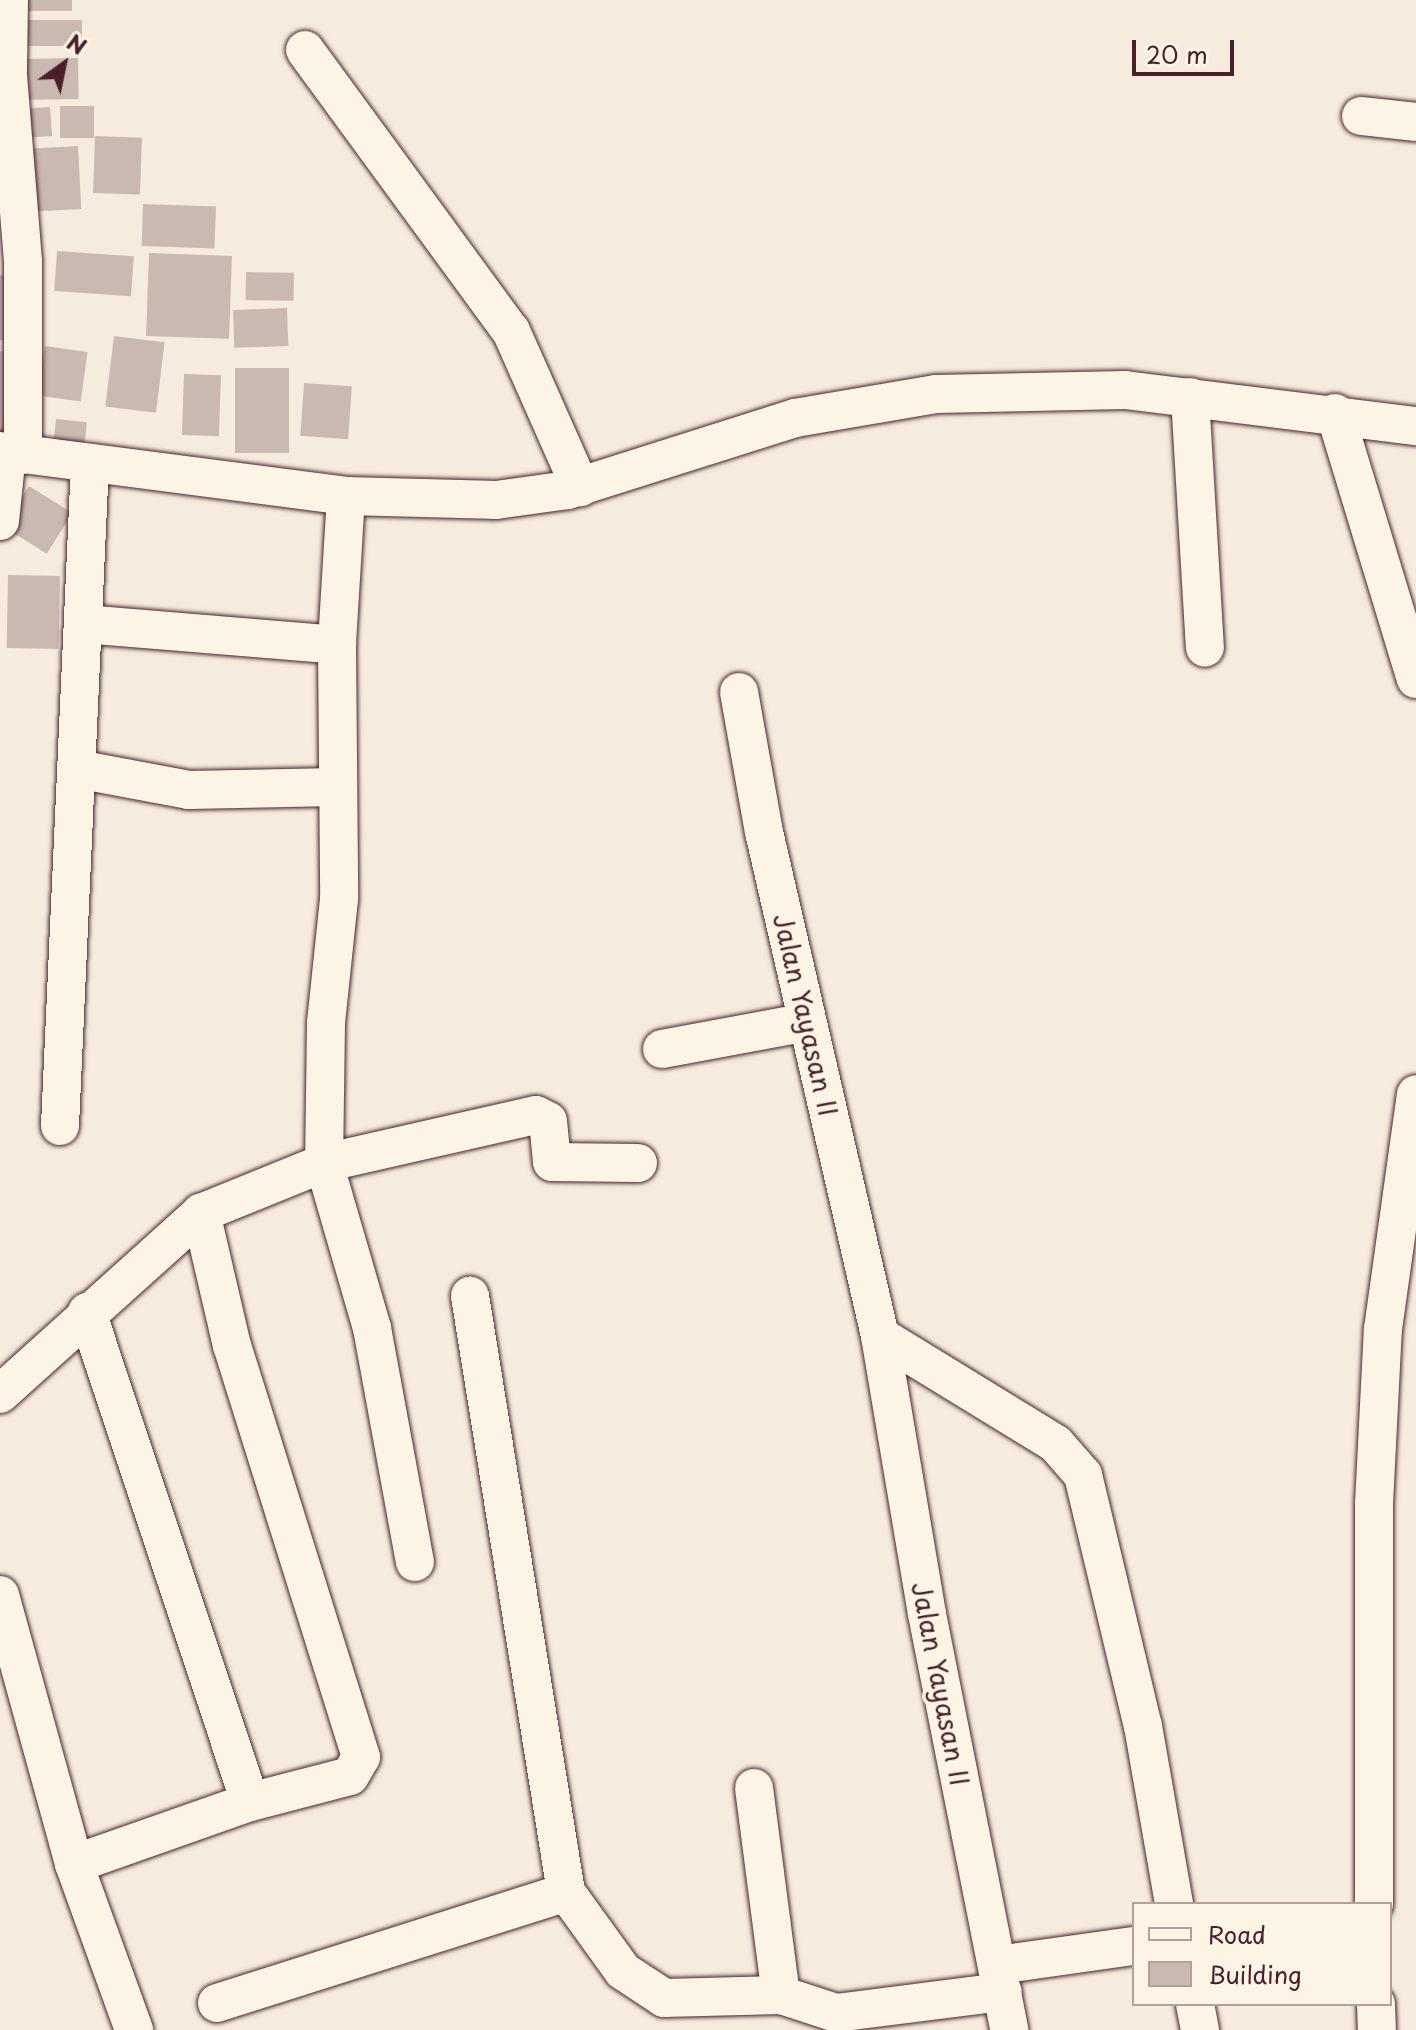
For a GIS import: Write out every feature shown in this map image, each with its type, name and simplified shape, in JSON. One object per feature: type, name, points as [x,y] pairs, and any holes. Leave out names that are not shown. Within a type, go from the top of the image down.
[{"type":"street","points":[[0,521],[10,453],[23,262],[8,75],[9,0]]},
{"type":"street","points":[[305,50],[511,331],[580,487]]},
{"type":"street","points":[[1361,116],[1416,122]]},
{"type":"street","points":[[10,453],[346,496],[496,500],[580,487],[795,418],[864,404],[952,393],[1125,390],[1335,413],[1416,426]]},
{"type":"street","points":[[1190,397],[1205,648]]},
{"type":"street","points":[[1335,413],[1399,582],[1416,679]]},
{"type":"street","points":[[60,1126],[90,463]]},
{"type":"street","points":[[346,496],[337,645],[339,899],[326,1023],[324,1163],[372,1328],[415,1562]]},
{"type":"street","points":[[84,624],[337,645]]},
{"type":"street","name":"Jalan Yayasan II","points":[[739,692],[807,1022],[880,1336],[927,1614],[1009,2030]]},
{"type":"street","points":[[77,769],[189,790],[337,787]]},
{"type":"street","points":[[662,1049],[807,1022]]},
{"type":"street","points":[[1374,1902],[1375,1472],[1383,1329],[1416,1094]]},
{"type":"street","points":[[0,1394],[87,1312],[201,1213],[324,1163],[536,1115],[548,1121],[552,1162],[638,1163]]},
{"type":"street","points":[[74,1864],[250,1802],[350,1776],[361,1750],[232,1346],[201,1213]]},
{"type":"street","points":[[470,1296],[566,1892],[623,1971],[650,1992],[677,2000],[781,1995],[836,2013],[1000,1979],[1132,1946]]},
{"type":"street","points":[[87,1312],[250,1802]]},
{"type":"street","points":[[880,1336],[1077,1463],[1088,1487],[1143,1726],[1174,1902]]},
{"type":"street","points":[[0,1595],[74,1864],[134,2030]]},
{"type":"street","points":[[754,1788],[781,1995]]},
{"type":"street","points":[[217,2003],[566,1892]]},
{"type":"street","points":[[1195,2006],[1200,2030]]},
{"type":"street","points":[[1376,2006],[1377,2030]]},
{"type":"building","points":[[26,0],[72,0],[72,11],[26,11]]},
{"type":"building","points":[[23,20],[82,20],[82,46],[23,46]]},
{"type":"building","points":[[78,58],[79,99],[23,100],[22,59]]},
{"type":"building","points":[[60,106],[94,106],[94,138],[60,138]]},
{"type":"building","points":[[50,107],[52,136],[22,138],[20,109]]},
{"type":"building","points":[[95,136],[142,138],[140,195],[93,193]]},
{"type":"building","points":[[78,146],[81,209],[24,212],[21,149]]},
{"type":"building","points":[[143,204],[216,207],[214,249],[142,246]]},
{"type":"building","points":[[57,251],[134,256],[131,296],[54,291]]},
{"type":"building","points":[[149,253],[232,256],[229,339],[146,336]]},
{"type":"building","points":[[246,272],[294,273],[294,301],[246,300]]},
{"type":"building","points":[[0,275],[19,278],[10,342],[0,340]]},
{"type":"building","points":[[287,308],[288,346],[234,348],[233,310]]},
{"type":"building","points":[[114,336],[165,342],[156,413],[105,406]]},
{"type":"building","points":[[45,346],[88,352],[81,401],[38,396]]},
{"type":"building","points":[[0,351],[22,355],[8,438],[0,437]]},
{"type":"building","points":[[235,368],[289,368],[289,453],[235,453]]},
{"type":"building","points":[[184,374],[221,375],[219,436],[182,435]]},
{"type":"building","points":[[304,383],[352,386],[348,439],[300,436]]},
{"type":"building","points":[[56,419],[87,422],[85,444],[54,441]]},
{"type":"building","points":[[29,486],[72,513],[47,554],[4,527]]},
{"type":"building","points":[[8,575],[60,576],[59,649],[7,648]]}]
